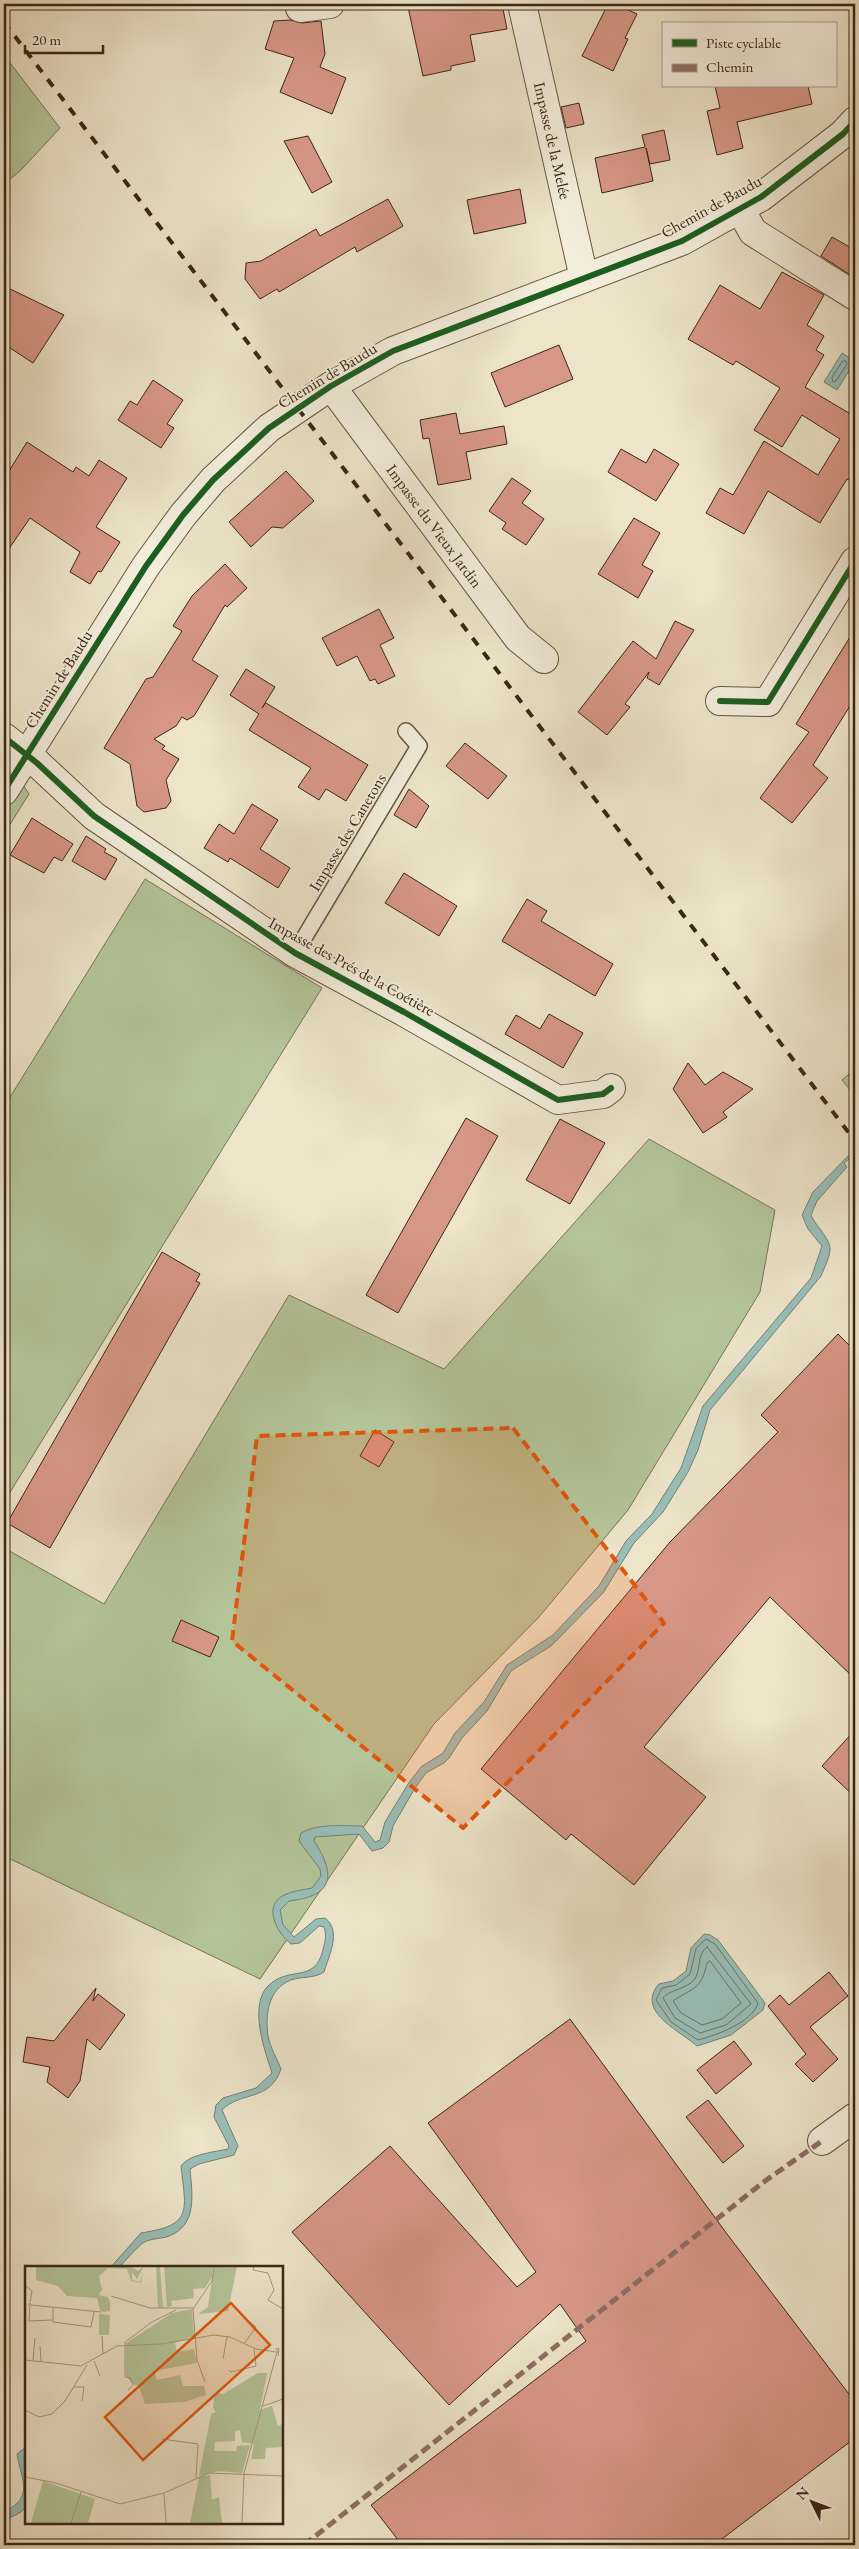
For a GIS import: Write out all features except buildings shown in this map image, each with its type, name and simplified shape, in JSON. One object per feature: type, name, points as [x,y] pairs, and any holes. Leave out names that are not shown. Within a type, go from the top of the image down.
[{"type":"street","points":[[300,8],[330,4]]},
{"type":"street","name":"Impasse de la Melée","points":[[522,4],[584,278]]},
{"type":"street","name":"Chemin de Baudu","points":[[4,791],[146,566],[183,515],[213,480],[269,428],[330,386],[393,351],[682,241],[760,197],[843,134],[855,122]]},
{"type":"street","points":[[740,209],[753,232],[855,296]]},
{"type":"street","name":"Impasse du Vieux Jardin","points":[[330,386],[518,638],[544,659]]},
{"type":"street","points":[[720,701],[768,702],[855,561]]},
{"type":"street","name":"Impasse des Prés de la Coétière","points":[[4,737],[27,754],[94,816],[294,953],[404,1012],[558,1100],[603,1094],[611,1088]]},
{"type":"street","points":[[822,2141],[855,2118]]},
{"type":"lane","name":"Impasse des Canetons","points":[[294,953],[420,746],[406,731]]},
{"type":"highlighted area","points":[[513,1428],[664,1623],[463,1828],[232,1641],[257,1436]]},
{"type":"green space","points":[[4,55],[60,128],[21,170],[4,184]]},
{"type":"green space","points":[[4,756],[29,794],[4,834]]},
{"type":"green space","points":[[145,879],[322,988],[4,1502],[4,1107]]},
{"type":"green space","points":[[855,1069],[855,1096],[842,1080]]},
{"type":"green space","points":[[649,1139],[775,1210],[760,1292],[628,1510],[539,1617],[434,1724],[260,1979],[4,1856],[4,1548],[104,1604],[289,1295],[444,1369]]},
{"type":"water","points":[[842,353],[855,361],[837,390],[824,382]]},
{"type":"water","points":[[853,1151],[855,1154],[844,1163],[847,1167],[817,1201],[811,1215],[830,1245],[829,1255],[821,1276],[710,1410],[698,1450],[688,1472],[663,1512],[634,1543],[603,1593],[551,1646],[511,1671],[487,1711],[462,1738],[449,1758],[426,1773],[415,1788],[393,1826],[389,1842],[383,1848],[372,1851],[359,1834],[315,1837],[314,1841],[326,1864],[327,1882],[315,1894],[289,1901],[280,1910],[283,1925],[294,1937],[316,1919],[325,1918],[333,1930],[333,1944],[324,1972],[316,1976],[291,1980],[283,1984],[273,1996],[268,2011],[268,2036],[281,2069],[270,2087],[254,2095],[237,2100],[222,2110],[238,2146],[234,2155],[199,2164],[190,2169],[192,2198],[189,2216],[185,2224],[169,2236],[143,2243],[121,2266],[112,2266],[141,2233],[170,2226],[178,2220],[184,2205],[181,2166],[190,2159],[203,2154],[228,2149],[229,2146],[214,2117],[216,2105],[223,2098],[256,2088],[272,2073],[260,2030],[259,2006],[262,1996],[267,1987],[275,1980],[307,1971],[314,1967],[319,1961],[325,1938],[324,1927],[319,1926],[300,1943],[291,1944],[281,1933],[274,1920],[273,1912],[277,1900],[284,1895],[312,1888],[321,1876],[320,1869],[299,1841],[301,1833],[323,1826],[362,1826],[375,1842],[380,1840],[385,1822],[408,1784],[421,1767],[443,1753],[455,1733],[484,1702],[507,1665],[553,1635],[599,1586],[626,1541],[652,1514],[681,1468],[703,1406],[811,1278],[822,1246],[808,1229],[802,1215],[813,1192]]},
{"type":"water","points":[[704,1934],[718,1940],[765,2003],[763,2010],[731,2035],[697,2046],[663,2020],[656,2012],[652,2003],[653,1994],[659,1984],[673,1981],[686,1971],[691,1948]]},
{"type":"water","points":[[25,2448],[25,2508],[4,2521],[4,2512],[19,2501],[23,2494],[23,2481],[17,2454]]},
{"type":"railway","points":[[4,22],[855,1141]]},
{"type":"marked path","points":[[304,2545],[765,2181],[822,2141]]},
{"type":"cycle path","points":[[4,791],[146,566],[183,515],[213,480],[269,428],[331,386],[393,351],[682,241],[761,197],[843,134],[855,121]]},
{"type":"cycle path","points":[[720,701],[768,702],[855,561]]},
{"type":"cycle path","points":[[4,737],[37,763],[94,816],[295,953],[404,1012],[558,1100],[603,1094],[611,1088]]}]
